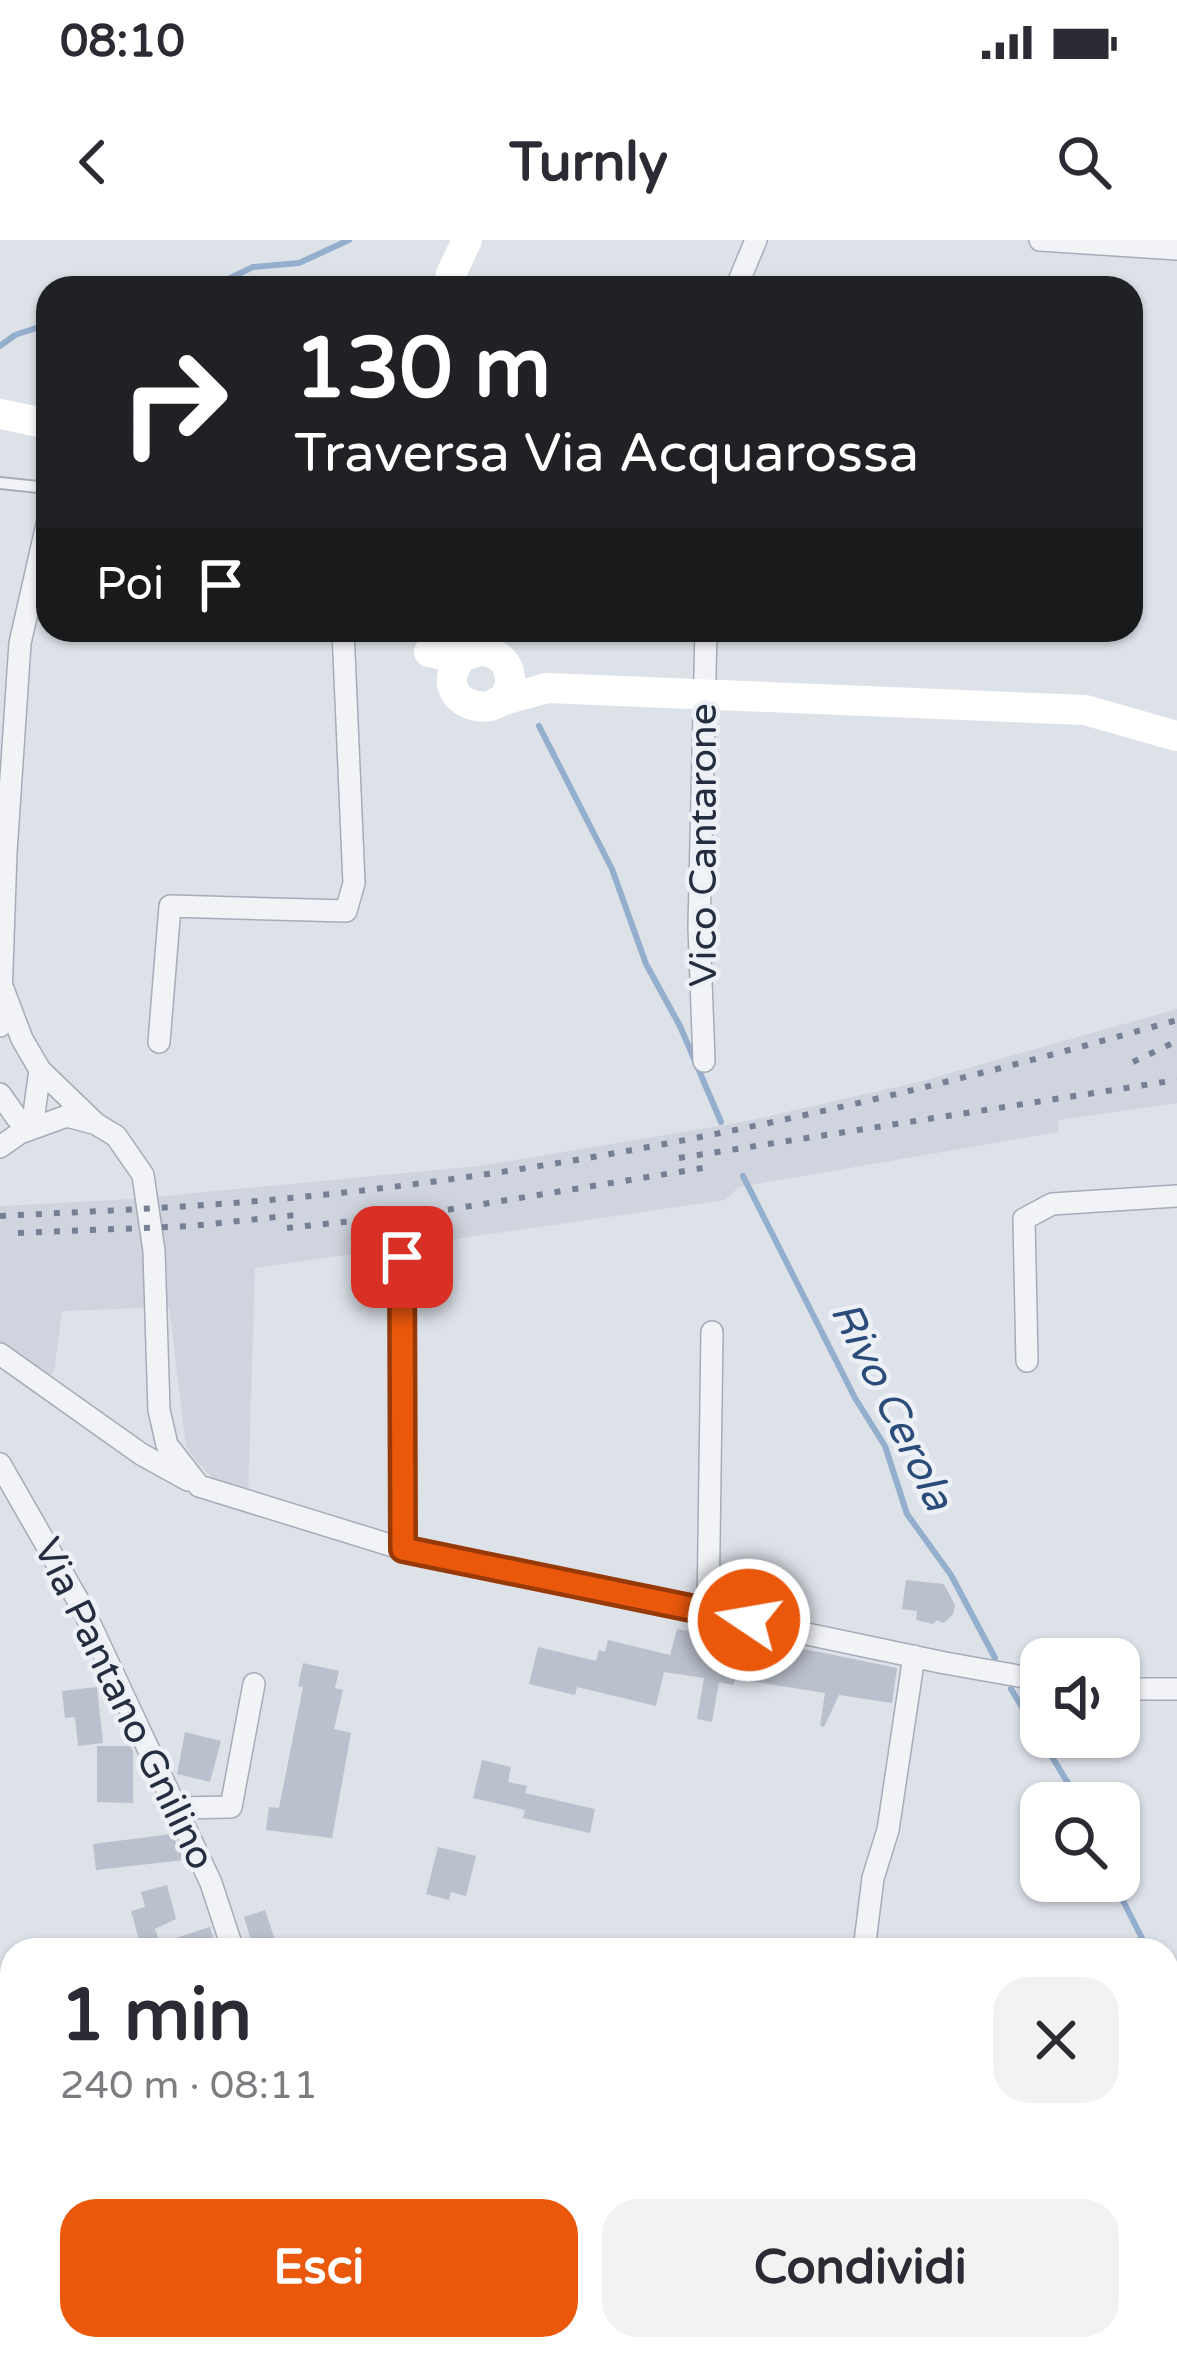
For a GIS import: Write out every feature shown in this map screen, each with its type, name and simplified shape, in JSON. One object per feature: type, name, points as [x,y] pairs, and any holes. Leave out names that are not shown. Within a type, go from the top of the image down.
[{"type":"street","points":[[741,276],[756,240]]},
{"type":"street","points":[[1040,240],[1177,249]]},
{"type":"street","points":[[447,276],[464,242]]},
{"type":"street","points":[[0,414],[36,422]]},
{"type":"street","points":[[0,1026],[7,728],[36,573]]},
{"type":"street","points":[[159,1042],[170,906],[346,911],[355,883],[344,642]]},
{"type":"street","points":[[421,642],[461,664]]},
{"type":"street","name":"Vico Cantarone","points":[[704,1061],[698,926],[705,642]]},
{"type":"street","points":[[501,647],[547,688]]},
{"type":"street","points":[[461,664],[501,647]]},
{"type":"street","points":[[497,702],[508,688],[501,647]]},
{"type":"street","points":[[461,664],[455,693],[470,705],[488,706],[547,688],[1085,710],[1177,736]]},
{"type":"street","points":[[3,988],[22,1039],[40,1070],[96,1124],[116,1136],[143,1175],[154,1251],[159,1410],[167,1445],[199,1486]]},
{"type":"street","points":[[32,1128],[40,1070]]},
{"type":"street","points":[[0,1094],[17,1118],[32,1128]]},
{"type":"street","points":[[0,1148],[20,1133],[67,1116],[96,1124]]},
{"type":"street","points":[[1027,1361],[1024,1219],[1052,1204],[1177,1196]]},
{"type":"street","points":[[402,1257],[403,1549]]},
{"type":"street","points":[[708,1611],[712,1332]]},
{"type":"street","points":[[0,1354],[141,1454],[199,1486],[403,1549],[1020,1676]]},
{"type":"street","name":"Via Pantano Gnilino","points":[[0,1464],[83,1609],[212,1883],[229,1938]]},
{"type":"street","points":[[866,1938],[873,1878],[888,1830],[914,1656]]},
{"type":"street","points":[[176,1808],[231,1807],[254,1684]]},
{"type":"street","points":[[1140,1689],[1177,1689]]},
{"type":"lane","points":[[0,483],[36,487]]},
{"type":"shaded area","points":[[1177,1009],[1177,1103],[1059,1120],[1058,1132],[739,1187],[725,1200],[255,1268],[248,1495],[212,1477],[186,1446],[169,1307],[62,1311],[54,1372],[45,1379],[0,1344],[0,1206],[134,1199],[479,1166],[748,1121],[922,1081]]},
{"type":"building","points":[[906,1580],[944,1584],[955,1605],[953,1614],[944,1623],[916,1620],[917,1611],[902,1609]]},
{"type":"building","points":[[677,1629],[897,1668],[892,1703],[839,1695],[824,1727],[820,1726],[825,1693],[736,1679],[733,1685],[719,1682],[712,1722],[697,1719],[704,1678],[664,1672],[656,1706],[577,1687],[575,1695],[529,1684],[538,1647],[596,1661],[608,1640],[670,1655]]},
{"type":"building","points":[[303,1663],[339,1671],[335,1688],[343,1690],[334,1729],[351,1733],[332,1838],[266,1830],[269,1807],[279,1808],[303,1687],[298,1686]]},
{"type":"building","points":[[97,1687],[103,1743],[78,1746],[75,1717],[65,1718],[62,1691]]},
{"type":"building","points":[[185,1732],[221,1741],[210,1782],[177,1774]]},
{"type":"building","points":[[97,1746],[130,1746],[133,1803],[97,1802]]},
{"type":"building","points":[[482,1760],[511,1767],[508,1782],[527,1786],[525,1793],[595,1809],[590,1833],[523,1818],[525,1810],[473,1798]]},
{"type":"building","points":[[172,1834],[184,1860],[96,1870],[93,1844]]},
{"type":"building","points":[[438,1847],[476,1856],[466,1896],[451,1892],[449,1900],[426,1894]]},
{"type":"building","points":[[167,1885],[176,1919],[155,1929],[158,1938],[139,1938],[131,1911],[145,1907],[141,1892]]},
{"type":"building","points":[[265,1910],[274,1938],[250,1938],[244,1917]]},
{"type":"building","points":[[210,1927],[213,1938],[176,1938]]},
{"type":"waterway","points":[[234,276],[253,267],[299,263],[349,240]]},
{"type":"waterway","points":[[0,346],[36,328]]},
{"type":"waterway","name":"Rivo Cerola","points":[[539,726],[612,869],[646,964],[680,1026],[721,1122]]},
{"type":"waterway","name":"Rivo Cerola","points":[[743,1176],[855,1398],[885,1446],[907,1514],[951,1575],[995,1658]]},
{"type":"waterway","name":"Rivo Cerola","points":[[1011,1689],[1067,1782]]},
{"type":"waterway","name":"Rivo Cerola","points":[[1124,1902],[1142,1938]]},
{"type":"railway","points":[[0,1216],[263,1200],[523,1169],[852,1104],[1177,1020]]},
{"type":"railway","points":[[1133,1062],[1177,1041]]},
{"type":"railway","points":[[679,1158],[1177,1080]]},
{"type":"railway","points":[[287,1228],[428,1213],[703,1168]]},
{"type":"railway","points":[[18,1233],[191,1226],[305,1214]]},
{"type":"route","points":[[402,1257],[403,1549],[749,1620]]}]
